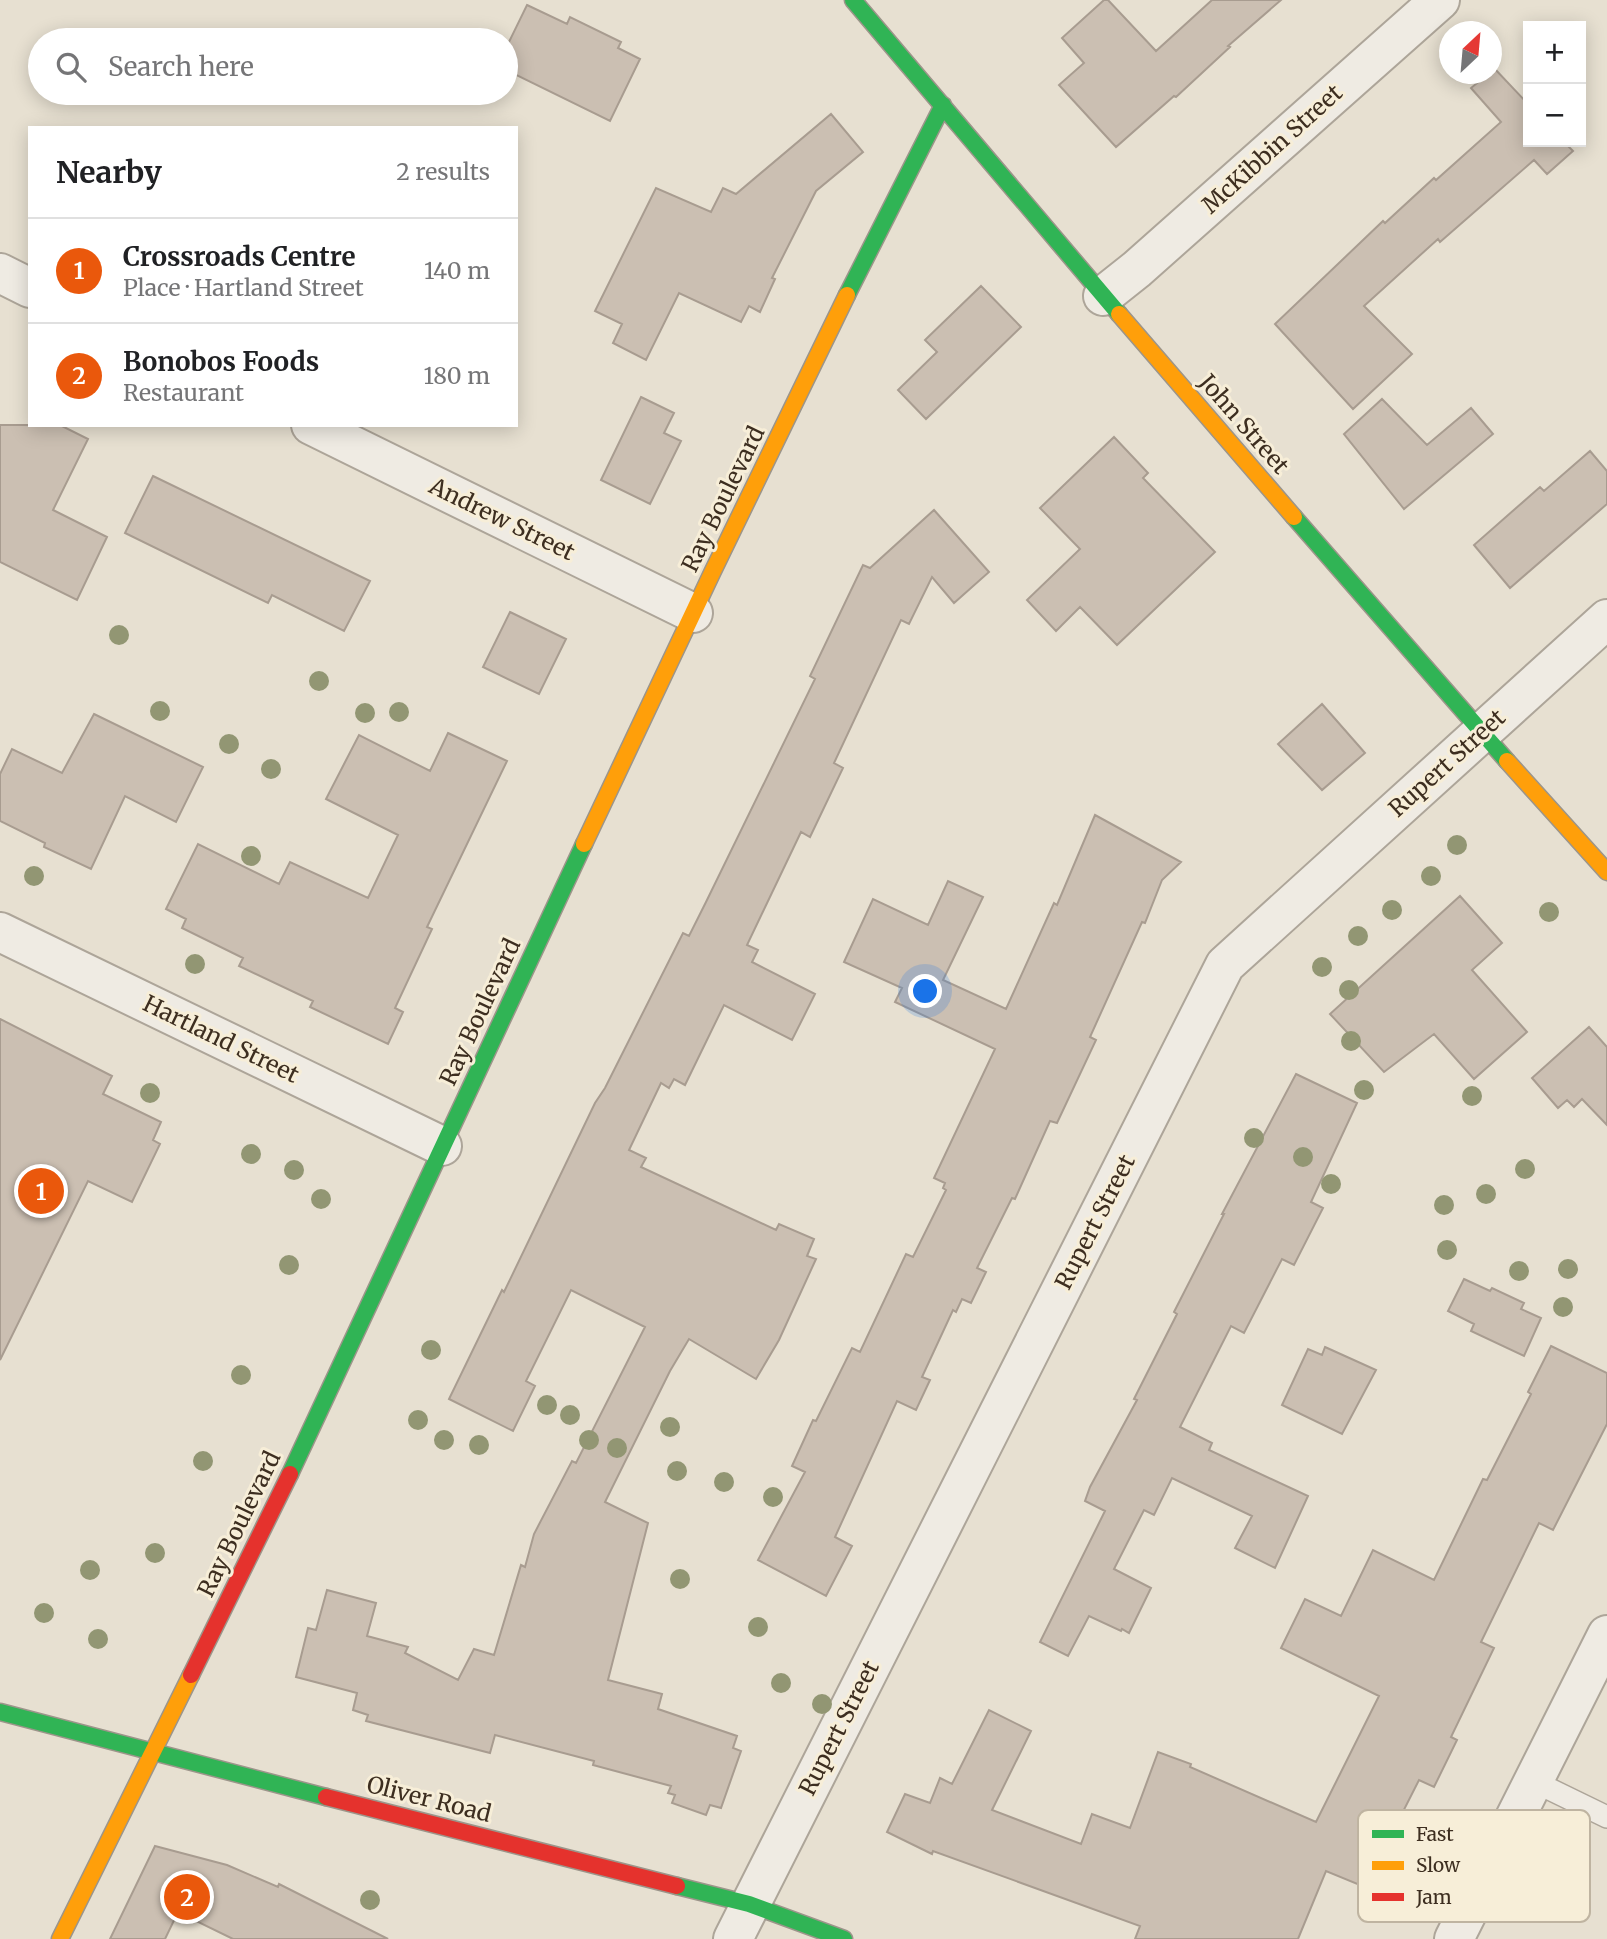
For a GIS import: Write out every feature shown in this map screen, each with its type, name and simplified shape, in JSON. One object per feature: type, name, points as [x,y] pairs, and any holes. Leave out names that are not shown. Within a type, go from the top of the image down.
[{"type":"street","name":"John Street","points":[[853,0],[1103,296],[1481,732],[1607,872]]},
{"type":"street","name":"McKibbin Street","points":[[1103,296],[1137,269],[1440,0]]},
{"type":"street","name":"Ray Boulevard","points":[[60,1939],[342,1364],[693,612],[943,105]]},
{"type":"street","points":[[0,273],[28,287]]},
{"type":"street","name":"Andrew Street","points":[[315,427],[693,612]]},
{"type":"street","name":"Rupert Street","points":[[733,1939],[1225,965],[1607,619]]},
{"type":"street","name":"Hartland Street","points":[[0,932],[442,1146]]},
{"type":"street","points":[[1518,1810],[1607,1635]]},
{"type":"street","name":"Oliver Road","points":[[0,1712],[749,1904],[844,1939]]},
{"type":"street","points":[[1454,1939],[1462,1922]]},
{"type":"lane","points":[[1533,1781],[1607,1817]]},
{"type":"building","points":[[1104,0],[1108,0],[1156,51],[1212,0],[1281,0],[1228,46],[1230,47],[1176,97],[1116,147],[1059,85],[1084,63],[1062,38]]},
{"type":"building","points":[[527,5],[567,24],[570,17],[621,42],[618,48],[640,59],[610,121],[518,76],[518,28],[516,28]]},
{"type":"building","points":[[1502,76],[1523,99],[1523,147],[1569,147],[1573,151],[1547,174],[1534,160],[1440,242],[1438,239],[1364,306],[1412,354],[1353,409],[1275,324],[1383,221],[1385,223],[1501,122],[1471,88],[1476,84],[1502,84]]},
{"type":"building","points":[[831,114],[863,152],[816,191],[772,278],[775,279],[760,312],[749,306],[741,322],[679,293],[646,360],[613,343],[622,324],[595,311],[656,188],[711,212],[723,188],[736,194]]},
{"type":"building","points":[[981,286],[1021,327],[926,419],[898,390],[937,352],[925,340]]},
{"type":"building","points":[[641,397],[674,413],[664,433],[681,441],[650,504],[601,480]]},
{"type":"building","points":[[1382,399],[1427,445],[1471,408],[1493,434],[1404,509],[1344,434]]},
{"type":"building","points":[[0,425],[64,427],[88,439],[53,510],[107,537],[77,600],[0,562]]},
{"type":"building","points":[[1114,437],[1148,473],[1143,478],[1215,552],[1117,645],[1080,607],[1056,631],[1027,600],[1080,549],[1040,508]]},
{"type":"building","points":[[1590,451],[1607,471],[1607,504],[1510,588],[1474,545],[1540,487],[1544,491]]},
{"type":"building","points":[[153,476],[370,581],[344,631],[272,595],[268,603],[125,533]]},
{"type":"building","points":[[934,510],[989,572],[954,603],[932,577],[909,624],[901,620],[834,763],[843,768],[810,837],[801,832],[747,945],[758,950],[752,962],[815,994],[792,1040],[724,1005],[685,1085],[674,1079],[669,1088],[661,1083],[629,1150],[646,1158],[641,1167],[776,1230],[779,1224],[814,1239],[807,1256],[816,1259],[779,1340],[756,1379],[689,1339],[670,1371],[605,1502],[648,1523],[608,1680],[662,1694],[658,1709],[737,1736],[733,1748],[741,1751],[721,1808],[710,1805],[706,1815],[672,1803],[675,1795],[668,1793],[671,1786],[593,1765],[594,1761],[495,1735],[490,1753],[366,1721],[368,1715],[353,1710],[357,1693],[296,1677],[308,1628],[316,1630],[327,1590],[376,1603],[367,1636],[408,1647],[405,1653],[458,1680],[474,1649],[494,1655],[521,1565],[525,1567],[534,1534],[572,1461],[576,1463],[645,1327],[571,1290],[526,1381],[535,1386],[513,1431],[449,1399],[595,1103],[683,933],[689,936],[706,902],[815,679],[810,676],[863,565],[870,568]]},
{"type":"building","points":[[510,612],[566,639],[539,694],[483,667]]},
{"type":"building","points":[[1322,704],[1365,753],[1322,790],[1278,744]]},
{"type":"building","points":[[94,714],[203,767],[176,822],[125,796],[91,869],[44,847],[45,843],[0,821],[0,774],[12,749],[62,773]]},
{"type":"building","points":[[448,733],[507,761],[427,927],[432,929],[395,1008],[403,1012],[388,1044],[310,1007],[313,1001],[239,966],[243,958],[182,928],[186,919],[166,909],[198,844],[279,884],[290,862],[368,898],[398,835],[326,799],[359,735],[430,771]]},
{"type":"building","points":[[1095,815],[1181,862],[1162,880],[1145,923],[1142,922],[1090,1037],[1096,1040],[1057,1123],[1050,1121],[1015,1199],[1012,1198],[977,1268],[986,1272],[971,1303],[962,1299],[956,1312],[953,1310],[922,1377],[930,1380],[916,1410],[897,1401],[835,1537],[852,1546],[826,1596],[758,1560],[805,1472],[792,1466],[813,1420],[816,1421],[852,1348],[860,1352],[906,1254],[913,1257],[946,1190],[943,1188],[945,1183],[934,1178],[995,1049],[895,1002],[902,988],[844,962],[873,899],[928,925],[948,881],[983,897],[943,980],[1006,1009],[1054,903],[1057,905]]},
{"type":"building","points":[[1460,896],[1502,943],[1472,970],[1527,1032],[1474,1079],[1434,1034],[1384,1072],[1330,1014]]},
{"type":"building","points":[[0,1019],[112,1076],[103,1094],[161,1122],[153,1140],[160,1144],[132,1202],[88,1181],[0,1360]]},
{"type":"building","points":[[1589,1027],[1607,1047],[1607,1125],[1582,1099],[1574,1107],[1567,1100],[1558,1108],[1532,1078]]},
{"type":"building","points":[[1296,1074],[1357,1103],[1311,1202],[1323,1208],[1294,1265],[1282,1259],[1244,1333],[1231,1326],[1180,1427],[1212,1443],[1209,1450],[1308,1496],[1275,1568],[1235,1548],[1252,1516],[1172,1478],[1154,1515],[1144,1510],[1114,1569],[1151,1588],[1129,1633],[1089,1616],[1068,1656],[1040,1642],[1105,1511],[1085,1501],[1090,1487],[1137,1400],[1134,1399],[1177,1314],[1174,1312],[1222,1214]]},
{"type":"building","points":[[1464,1279],[1524,1303],[1521,1309],[1541,1318],[1524,1356],[1471,1331],[1474,1324],[1448,1311]]},
{"type":"building","points":[[1551,1346],[1607,1373],[1607,1424],[1553,1530],[1539,1523],[1481,1642],[1494,1648],[1451,1737],[1457,1740],[1434,1787],[1419,1780],[1404,1810],[1358,1810],[1358,1884],[1326,1871],[1298,1939],[1135,1939],[1140,1926],[933,1851],[932,1854],[887,1832],[905,1794],[930,1803],[940,1778],[952,1784],[989,1710],[1031,1731],[992,1810],[1081,1844],[1092,1814],[1130,1828],[1158,1752],[1191,1764],[1190,1767],[1316,1822],[1379,1696],[1281,1648],[1305,1599],[1341,1616],[1373,1550],[1434,1580],[1483,1479],[1487,1480],[1531,1394],[1528,1392]]},
{"type":"building","points":[[1325,1347],[1376,1370],[1342,1434],[1282,1405],[1308,1349],[1322,1355]]},
{"type":"building","points":[[155,1846],[227,1865],[278,1887],[279,1884],[388,1939],[233,1939],[178,1912],[165,1939],[110,1939]]},
{"type":"traffic: fast","points":[[853,0],[1119,314]]},
{"type":"traffic: fast","points":[[847,295],[943,105]]},
{"type":"traffic: fast","points":[[1294,517],[1507,761]]},
{"type":"traffic: fast","points":[[290,1474],[584,844]]},
{"type":"traffic: fast","points":[[0,1712],[326,1797]]},
{"type":"traffic: fast","points":[[677,1886],[749,1904],[844,1939]]},
{"type":"traffic: slow","points":[[584,844],[847,295]]},
{"type":"traffic: slow","points":[[1119,314],[1294,517]]},
{"type":"traffic: slow","points":[[1507,761],[1607,872]]},
{"type":"traffic: slow","points":[[60,1939],[191,1675]]},
{"type":"traffic: jam","points":[[191,1675],[290,1474]]},
{"type":"traffic: jam","points":[[326,1797],[677,1886]]},
{"type":"place","name":"Crossroads Centre","points":[[41,1191]]},
{"type":"place","name":"Bonobos Foods","points":[[187,1897]]}]
